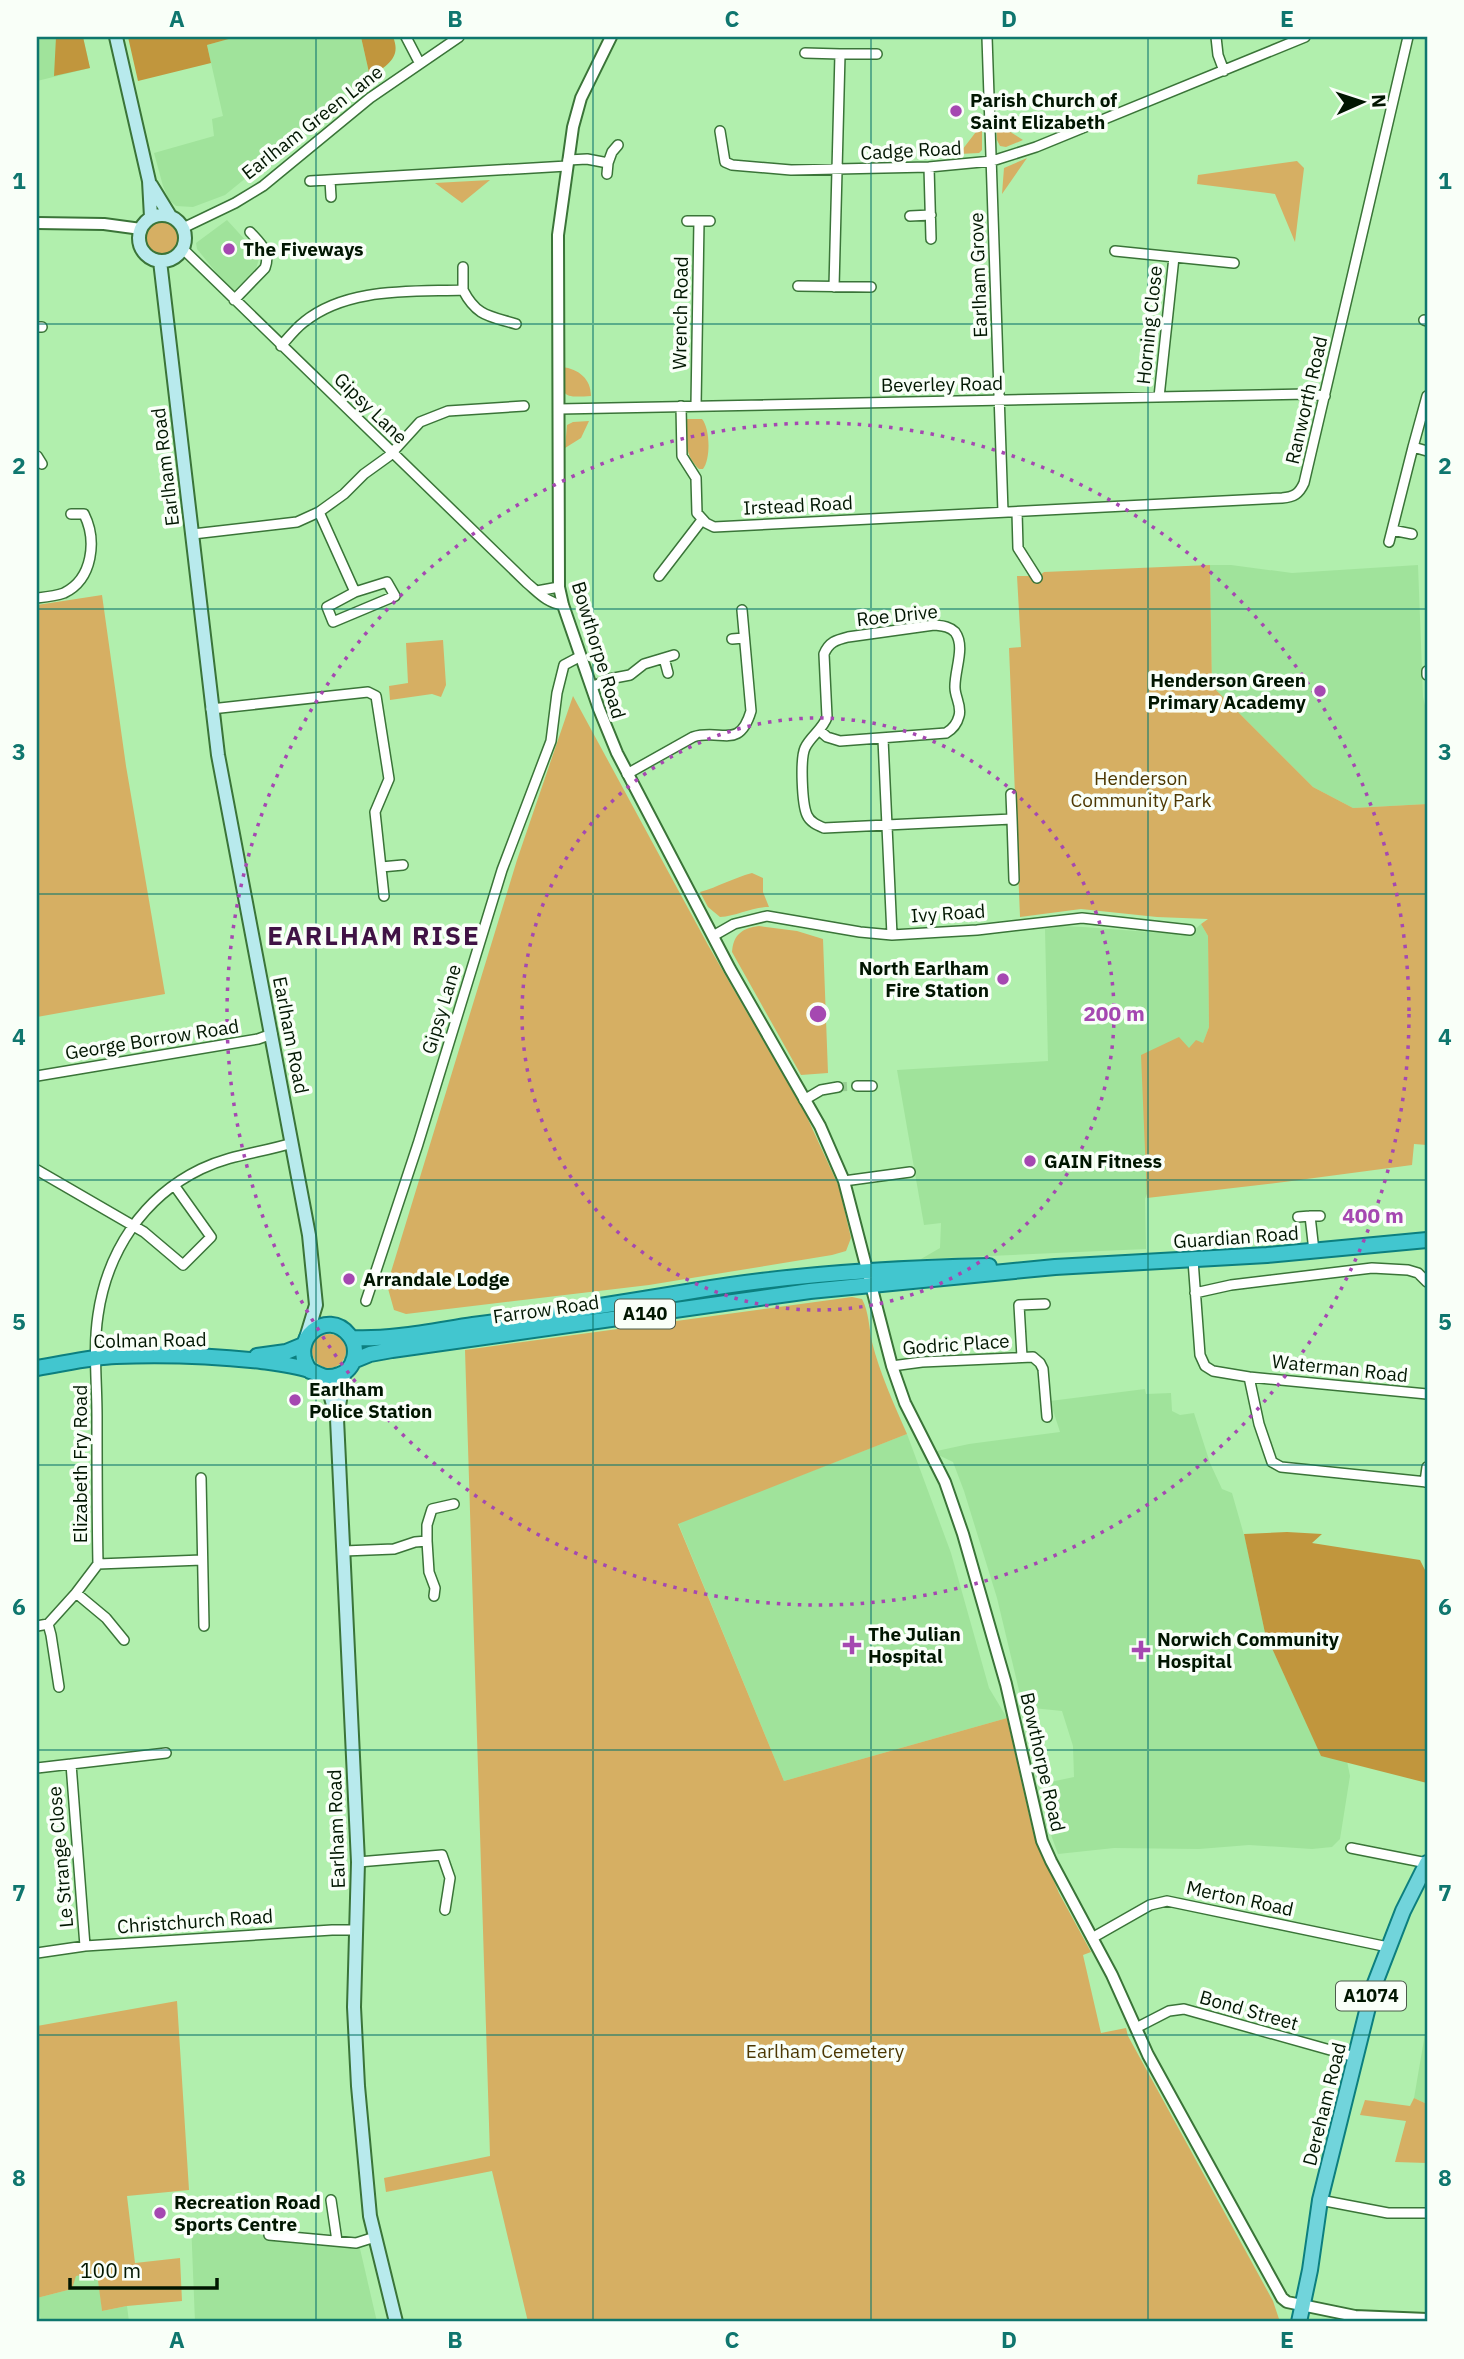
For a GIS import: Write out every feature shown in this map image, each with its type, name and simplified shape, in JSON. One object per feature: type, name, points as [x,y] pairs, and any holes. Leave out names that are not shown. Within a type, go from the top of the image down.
[{"type":"highway","name":"Guardian Road","points":[[871,1285],[1046,1268],[1193,1260],[1427,1240]]},
{"type":"highway","name":"Guardian Road","points":[[866,1270],[991,1266],[1046,1268]]},
{"type":"highway","name":"Farrow Road","points":[[351,1338],[411,1334],[572,1312],[696,1290],[866,1270]]},
{"type":"highway","name":"Farrow Road","points":[[353,1361],[370,1354],[392,1350],[871,1285]]},
{"type":"highway","name":"Colman Road","points":[[222,1359],[286,1352],[305,1341],[314,1330],[334,1326]]},
{"type":"highway","points":[[334,1326],[343,1329],[351,1338],[355,1354],[344,1374]]},
{"type":"highway","points":[[305,1341],[302,1354],[314,1373]]},
{"type":"highway","name":"Colman Road","points":[[37,1368],[96,1358],[156,1356],[262,1361],[328,1377],[344,1374]]},
{"type":"main road","points":[[116,37],[149,181],[150,217],[141,229],[139,239],[148,257],[169,261],[183,250],[183,228],[170,216],[149,181]]},
{"type":"main road","points":[[150,217],[170,216]]},
{"type":"main road","name":"Earlham Road","points":[[160,261],[211,709],[309,1235],[316,1305],[305,1341]]},
{"type":"main road","name":"Earlham Road","points":[[315,1285],[325,1318],[334,1326]]},
{"type":"main road","name":"Earlham Road","points":[[314,1373],[328,1387],[337,1419]]},
{"type":"main road","name":"Earlham Road","points":[[344,1374],[337,1419],[358,1861],[354,2007],[358,2087],[366,2188],[396,2322]]},
{"type":"main road","name":"Dereham Road","points":[[1298,2322],[1310,2270],[1320,2200],[1372,1991],[1403,1911],[1427,1863]]},
{"type":"street","points":[[406,37],[419,62]]},
{"type":"street","name":"Earlham Green Lane","points":[[183,228],[262,186],[370,98],[458,37]]},
{"type":"street","name":"Bowthorpe Road","points":[[611,37],[581,98],[573,127],[558,236],[559,587],[563,605],[607,732],[627,774],[713,936],[820,1126],[844,1181],[892,1366],[905,1403],[945,1482],[954,1506],[1006,1684],[1042,1841],[1148,2055],[1283,2298],[1287,2302],[1302,2305]]},
{"type":"street","name":"Earlham Grove","points":[[987,37],[1003,512]]},
{"type":"street","points":[[1216,37],[1224,71]]},
{"type":"street","name":"Cadge Road","points":[[719,131],[725,162],[748,167],[838,171],[992,161],[1027,151],[1305,37]]},
{"type":"street","name":"Ranworth Road","points":[[1017,512],[1270,499],[1295,496],[1301,491],[1408,37]]},
{"type":"street","points":[[806,53],[877,54]]},
{"type":"street","points":[[834,287],[841,54]]},
{"type":"street","points":[[607,174],[612,152],[618,145]]},
{"type":"street","points":[[310,181],[568,163],[587,159],[608,163]]},
{"type":"street","points":[[747,180],[748,167]]},
{"type":"street","points":[[929,167],[932,239]]},
{"type":"street","points":[[330,180],[331,197]]},
{"type":"street","points":[[910,216],[931,215]]},
{"type":"street","points":[[687,221],[710,221]]},
{"type":"street","name":"Wrench Road","points":[[696,406],[699,221]]},
{"type":"street","points":[[37,223],[104,224],[141,229]]},
{"type":"street","points":[[234,300],[267,263],[267,251],[250,232]]},
{"type":"street","name":"Gipsy Lane","points":[[183,250],[537,591],[553,604],[563,605]]},
{"type":"street","name":"Horning Close","points":[[1115,251],[1234,263]]},
{"type":"street","name":"Horning Close","points":[[1159,397],[1174,257]]},
{"type":"street","points":[[463,267],[463,290],[470,303],[497,320],[516,324]]},
{"type":"street","points":[[798,286],[871,287]]},
{"type":"street","points":[[281,346],[303,322],[356,298],[463,290]]},
{"type":"street","name":"Beverley Road","points":[[559,409],[1308,394],[1325,396]]},
{"type":"street","points":[[1389,542],[1427,396]]},
{"type":"street","points":[[192,534],[297,522],[319,512],[392,452],[420,422],[449,411],[524,405]]},
{"type":"street","points":[[660,576],[702,520],[696,505],[695,478],[682,456],[681,406]]},
{"type":"street","points":[[1413,447],[1427,452]]},
{"type":"street","points":[[319,512],[355,592]]},
{"type":"street","points":[[1017,512],[1018,548],[1037,578]]},
{"type":"street","name":"Irstead Road","points":[[702,520],[710,526],[722,527],[1017,512]]},
{"type":"street","points":[[37,598],[63,593],[73,587],[88,566],[92,546],[87,520],[85,514],[71,514]]},
{"type":"street","points":[[1392,530],[1412,534]]},
{"type":"street","points":[[387,582],[395,596],[333,622],[327,607],[355,592],[387,582]]},
{"type":"street","points":[[537,591],[559,587]]},
{"type":"street","points":[[627,774],[693,737],[701,734],[728,737],[737,734],[746,726],[751,711],[742,610]]},
{"type":"street","name":"Roe Drive","points":[[934,625],[948,626],[960,643],[955,689],[960,710],[956,725],[946,733],[883,739],[840,741],[827,737],[819,730],[827,717],[824,654],[828,646],[834,640],[934,625]]},
{"type":"street","points":[[733,639],[744,638]]},
{"type":"street","points":[[592,687],[609,679],[630,675],[644,664],[674,655]]},
{"type":"street","name":"Gipsy Lane","points":[[366,1301],[418,1144],[502,870],[551,741],[557,693],[564,665],[581,656]]},
{"type":"street","points":[[664,658],[668,673]]},
{"type":"street","points":[[211,709],[368,692],[376,696],[390,779],[375,811],[384,896]]},
{"type":"street","points":[[819,730],[806,746],[803,755],[805,807],[811,821],[824,828],[1012,819]]},
{"type":"street","points":[[883,739],[892,934]]},
{"type":"street","points":[[1011,794],[1014,880]]},
{"type":"street","points":[[381,867],[403,865]]},
{"type":"street","name":"Ivy Road","points":[[713,936],[734,924],[767,916],[860,932],[892,934],[977,930],[1082,918],[1190,930]]},
{"type":"street","name":"George Borrow Road","points":[[37,1076],[258,1039],[272,1034]]},
{"type":"street","points":[[857,1087],[872,1086]]},
{"type":"street","points":[[804,1100],[821,1090],[838,1087]]},
{"type":"street","name":"Elizabeth Fry Road","points":[[48,1624],[97,1564],[98,1314],[107,1276],[119,1247],[145,1210],[174,1185],[200,1169],[225,1159],[292,1143]]},
{"type":"street","points":[[37,1170],[144,1233],[183,1265],[211,1237],[174,1185]]},
{"type":"street","points":[[844,1181],[910,1172]]},
{"type":"street","points":[[1298,1217],[1315,1216],[1314,1251]]},
{"type":"street","points":[[1193,1260],[1195,1293],[1231,1285],[1361,1269],[1408,1270],[1424,1278]]},
{"type":"street","name":"Waterman Road","points":[[1195,1293],[1200,1355],[1205,1366],[1213,1371],[1249,1377],[1427,1394]]},
{"type":"street","name":"Godric Place","points":[[1022,1357],[1019,1305],[1045,1304]]},
{"type":"street","name":"Godric Place","points":[[892,1366],[1033,1357],[1041,1363],[1043,1369],[1046,1416]]},
{"type":"street","points":[[1249,1377],[1267,1452],[1272,1462],[1281,1467],[1426,1482],[1427,1467]]},
{"type":"street","points":[[201,1478],[204,1626]]},
{"type":"street","points":[[435,1596],[429,1572],[427,1525],[432,1509],[454,1504]]},
{"type":"street","points":[[344,1551],[394,1549],[427,1541]]},
{"type":"street","points":[[97,1564],[202,1560]]},
{"type":"street","points":[[76,1593],[92,1604],[124,1640]]},
{"type":"street","points":[[37,1626],[48,1624],[59,1687]]},
{"type":"street","name":"Le Strange Close","points":[[37,1768],[166,1754]]},
{"type":"street","name":"Le Strange Close","points":[[71,1765],[85,1946]]},
{"type":"street","points":[[1351,1848],[1427,1863]]},
{"type":"street","points":[[358,1861],[442,1855],[450,1878],[445,1910]]},
{"type":"street","name":"Merton Road","points":[[1092,1938],[1150,1905],[1167,1901],[1388,1947]]},
{"type":"street","name":"Christchurch Road","points":[[37,1953],[85,1946],[356,1930]]},
{"type":"street","name":"Bond Street","points":[[1136,2028],[1169,2011],[1184,2009],[1355,2057]]},
{"type":"street","points":[[331,2200],[337,2241]]},
{"type":"street","points":[[1320,2200],[1388,2213],[1427,2213]]},
{"type":"street","points":[[269,2235],[356,2243],[375,2237]]},
{"type":"street","points":[[1302,2305],[1355,2316],[1427,2319]]},
{"type":"shaded area","points":[[37,37],[83,37],[90,68],[37,81]]},
{"type":"shaded area","points":[[56,37],[83,37],[90,68],[54,76]]},
{"type":"shaded area","points":[[128,37],[236,37],[207,45],[211,63],[138,81]]},
{"type":"shaded area","points":[[236,37],[361,37],[370,77],[225,195],[193,207],[176,206],[169,200],[163,186],[154,153],[214,136],[212,119],[223,116],[207,45]]},
{"type":"shaded area","points":[[361,37],[393,37],[395,44],[391,61],[370,77]]},
{"type":"shaded area","points":[[227,220],[259,255],[255,272],[232,292],[197,249],[196,243]]},
{"type":"shaded area","name":"Henderson Green Primary Academy","points":[[1210,565],[1292,573],[1418,565],[1423,697],[1427,714],[1427,804],[1353,808],[1313,787],[1212,686]]},
{"type":"shaded area","points":[[1201,924],[1208,936],[1209,1027],[1145,1199],[1146,1249],[921,1259],[940,1248],[941,1223],[924,1225],[897,1070],[1048,1061],[1045,929],[1062,926],[1189,935]]},
{"type":"shaded area","name":"Norwich Community Hospital","points":[[1145,1389],[1146,1394],[1171,1393],[1172,1411],[1180,1415],[1194,1413],[1210,1463],[1222,1489],[1232,1493],[1246,1542],[1265,1633],[1321,1755],[1347,1761],[1350,1776],[1340,1839],[1332,1847],[1312,1849],[1249,1845],[1199,1849],[1114,1848],[1058,1854],[1050,1832],[1041,1784],[1074,1777],[1073,1746],[1062,1711],[1023,1707],[997,1598],[964,1491],[953,1462],[932,1452],[969,1444],[1060,1432],[1050,1401]]},
{"type":"shaded area","name":"The Julian Hospital","points":[[907,1434],[951,1553],[989,1688],[1007,1718],[784,1781],[678,1523]]},
{"type":"shaded area","points":[[1244,1534],[1322,1534],[1312,1543],[1420,1560],[1427,1574],[1427,1783],[1321,1756],[1265,1633]]},
{"type":"shaded area","points":[[1427,2028],[1427,2104],[1414,2098]]},
{"type":"shaded area","points":[[191,2222],[358,2240],[377,2322],[195,2322]]},
{"type":"shaded area","points":[[98,2273],[102,2311],[127,2306],[129,2322],[41,2322],[37,2298],[72,2289],[75,2276]]},
{"type":"green space","points":[[996,123],[1023,140],[1006,147],[1000,146]]},
{"type":"green space","points":[[982,124],[982,150],[979,153],[959,154]]},
{"type":"green space","points":[[1027,158],[1002,194],[1004,168]]},
{"type":"green space","points":[[1297,161],[1304,168],[1295,242],[1275,194],[1197,184],[1198,175]]},
{"type":"green space","points":[[490,180],[462,203],[435,183]]},
{"type":"green space","points":[[162,221],[175,226],[180,239],[175,252],[162,257],[149,252],[144,239],[149,226]]},
{"type":"green space","points":[[562,367],[583,376],[589,385],[591,396],[565,393]]},
{"type":"green space","points":[[686,419],[702,419],[705,423],[708,451],[703,469],[699,469],[688,452]]},
{"type":"green space","points":[[589,421],[581,438],[565,448],[567,425]]},
{"type":"green space","name":"Henderson Community Park","points":[[1210,565],[1212,686],[1313,787],[1353,808],[1427,804],[1427,1145],[1414,1144],[1412,1165],[1147,1198],[1141,1055],[1179,1037],[1189,1048],[1196,1040],[1203,1043],[1209,1027],[1208,936],[1201,924],[1208,919],[1081,909],[1020,917],[1009,648],[1021,647],[1017,576],[1039,576],[1044,572]]},
{"type":"green space","points":[[102,595],[126,766],[165,994],[37,1017],[37,605]]},
{"type":"green space","points":[[443,640],[446,685],[441,697],[432,694],[390,700],[389,686],[408,683],[406,643]]},
{"type":"green space","points":[[573,696],[708,945],[807,1117],[839,1187],[851,1238],[846,1251],[832,1255],[649,1285],[406,1314],[394,1310],[387,1285],[517,860]]},
{"type":"green space","points":[[752,873],[763,878],[763,892],[769,907],[720,917],[708,907],[700,892]]},
{"type":"green space","points":[[759,926],[797,931],[823,939],[828,1073],[801,1075],[732,952],[734,941],[740,933]]},
{"type":"green space","name":"Earlham Cemetery","points":[[852,1297],[862,1299],[879,1366],[907,1434],[678,1524],[784,1781],[1007,1718],[1033,1832],[1059,1893],[1091,1952],[1083,1955],[1101,2033],[1126,2028],[1273,2301],[1280,2322],[528,2322],[492,2171],[386,2192],[384,2178],[490,2156],[465,1350]]},
{"type":"green space","points":[[329,1334],[341,1339],[346,1351],[341,1363],[329,1368],[317,1363],[312,1351],[317,1339]]},
{"type":"green space","points":[[177,2001],[189,2190],[127,2196],[135,2263],[180,2258],[182,2301],[102,2311],[97,2273],[76,2276],[72,2289],[37,2298],[37,2026]]},
{"type":"green space","points":[[1414,2098],[1427,2104],[1427,2163],[1395,2162],[1406,2121],[1360,2115],[1365,2100],[1410,2106]]},
{"type":"tunnel","points":[[838,1087],[857,1086]]},
{"type":"place","name":"Parish Church of Saint Elizabeth","points":[[956,111]]},
{"type":"place","name":"The Fiveways","points":[[229,249]]},
{"type":"place","name":"Henderson Green Primary Academy","points":[[1320,691]]},
{"type":"place","name":"North Earlham Fire Station","points":[[1003,979]]},
{"type":"place","name":"GAIN Fitness","points":[[1030,1161]]},
{"type":"place","name":"Arrandale Lodge","points":[[349,1279]]},
{"type":"place","name":"Earlham Police Station","points":[[295,1400]]},
{"type":"place","name":"The Julian Hospital","points":[[852,1645]]},
{"type":"place","name":"Norwich Community Hospital","points":[[1141,1650]]},
{"type":"place","name":"Recreation Road Sports Centre","points":[[160,2213]]},
{"type":"district","name":"EARLHAM RISE","points":[[374,936]]}]
